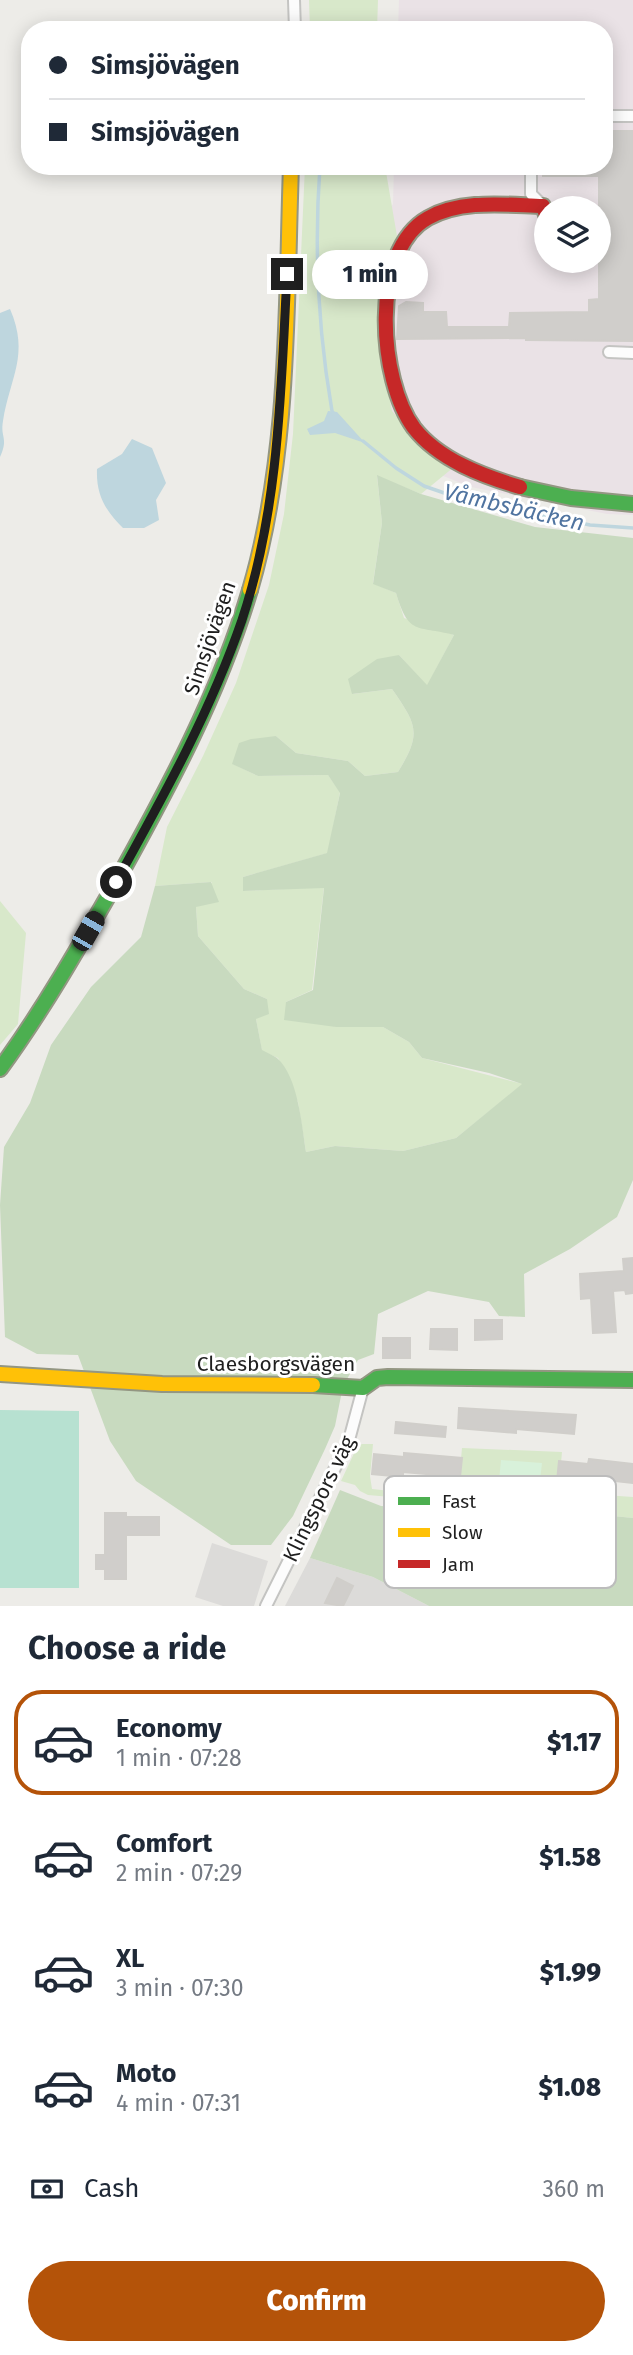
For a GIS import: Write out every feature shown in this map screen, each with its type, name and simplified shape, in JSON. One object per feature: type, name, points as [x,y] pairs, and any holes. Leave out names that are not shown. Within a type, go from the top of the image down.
[{"type":"street","points":[[294,0],[295,21]]},
{"type":"street","points":[[613,116],[633,116]]},
{"type":"street","name":"Simsjövägen","points":[[0,1069],[61,979],[171,783],[211,702],[243,617],[264,528],[276,458],[291,175]]},
{"type":"street","points":[[530,175],[531,194],[534,198]]},
{"type":"street","points":[[534,210],[488,206],[451,210],[428,218],[407,236],[392,263],[388,293],[387,345],[400,406],[421,434],[449,458],[487,477],[527,489],[633,504]]},
{"type":"street","points":[[609,352],[633,353]]},
{"type":"street","name":"Claesborgsvägen","points":[[0,1374],[162,1384],[332,1385],[363,1388],[377,1378],[388,1377],[633,1380]]},
{"type":"street","name":"Klingspors väg","points":[[266,1606],[349,1440],[363,1388]]},
{"type":"shaded area","points":[[399,0],[633,0],[633,515],[607,514],[471,487],[426,469],[367,421],[372,233],[393,204],[394,175],[613,175],[613,21],[398,21]]},
{"type":"shaded area","points":[[212,1543],[268,1561],[254,1606],[223,1606],[195,1597]]},
{"type":"shaded area","points":[[310,1558],[373,1577],[384,1583],[384,1588],[394,1588],[429,1606],[285,1606]]},
{"type":"green space","points":[[309,0],[378,0],[377,21],[310,21]]},
{"type":"green space","points":[[305,175],[387,175],[398,242],[382,276],[380,347],[392,411],[419,442],[454,467],[421,494],[377,476],[382,523],[373,583],[396,593],[404,618],[454,635],[427,686],[399,655],[352,694],[392,689],[407,712],[413,738],[411,748],[398,772],[365,776],[348,761],[296,753],[276,736],[233,764],[258,776],[328,775],[340,792],[328,853],[243,877],[243,891],[324,887],[312,990],[286,1002],[336,1027],[383,1027],[409,1042],[422,1058],[523,1084],[456,1138],[403,1151],[335,1146],[306,1152],[298,1102],[278,1058],[262,1051],[256,1019],[267,999],[244,989],[198,936],[196,907],[212,882],[155,886],[167,827],[236,683],[269,585],[284,514],[293,434]]},
{"type":"green space","points":[[377,475],[421,494],[535,527],[633,538],[633,1180],[617,1217],[570,1249],[524,1274],[525,1317],[499,1316],[489,1302],[428,1291],[378,1314],[374,1354],[358,1360],[343,1386],[335,1426],[293,1516],[271,1545],[231,1545],[136,1481],[110,1441],[78,1355],[37,1354],[5,1337],[0,1205],[4,1147],[30,1103],[51,1045],[91,987],[141,937],[155,886],[211,882],[219,902],[196,907],[198,936],[244,989],[267,999],[269,1014],[256,1019],[262,1050],[277,1058],[290,1077],[298,1102],[306,1152],[335,1146],[403,1151],[456,1138],[522,1084],[489,1073],[422,1058],[409,1042],[383,1027],[336,1027],[284,1020],[286,1002],[313,990],[324,888],[243,891],[243,877],[327,853],[340,793],[328,775],[258,776],[232,764],[239,743],[276,736],[296,753],[348,761],[365,776],[398,772],[411,748],[413,738],[407,712],[392,689],[352,694],[348,679],[377,659],[399,655],[427,685],[454,635],[422,629],[410,623],[396,593],[373,584],[382,523]]},
{"type":"green space","points":[[0,901],[26,933],[18,1024],[0,1045]]},
{"type":"green space","points":[[0,1410],[79,1411],[79,1588],[0,1588]]},
{"type":"green space","points":[[373,1444],[370,1476],[372,1489],[384,1490],[384,1496],[368,1495],[355,1485],[341,1481],[357,1447]]},
{"type":"green space","points":[[462,1448],[562,1452],[560,1476],[459,1476]]},
{"type":"green space","points":[[501,1460],[542,1463],[540,1476],[499,1476]]},
{"type":"green space","points":[[340,1490],[384,1506],[384,1583],[310,1558]]},
{"type":"green space","points":[[616,1496],[633,1497],[633,1518],[616,1516]]},
{"type":"green space","points":[[616,1516],[633,1518],[633,1606],[429,1606],[394,1588],[616,1588]]},
{"type":"water","points":[[10,309],[16,325],[18,353],[3,421],[4,446],[0,457],[0,313]]},
{"type":"water","points":[[328,411],[337,412],[365,443],[335,433],[310,435],[307,429],[324,421]]},
{"type":"water","points":[[132,439],[152,448],[166,483],[156,500],[159,520],[144,528],[123,528],[111,515],[98,487],[97,469],[122,454]]},
{"type":"building","points":[[613,131],[633,131],[633,341],[397,339],[399,306],[406,302],[423,303],[423,312],[446,312],[447,327],[509,327],[510,313],[589,312],[589,300],[599,299],[599,273],[611,273],[611,196],[599,196],[599,176],[543,175],[613,175]]},
{"type":"building","points":[[633,1258],[633,1293],[626,1294],[625,1290],[613,1291],[616,1332],[593,1333],[591,1298],[581,1299],[580,1274],[624,1271],[623,1259]]},
{"type":"building","points":[[475,1320],[502,1320],[502,1339],[475,1340]]},
{"type":"building","points":[[431,1329],[457,1329],[457,1350],[430,1349]]},
{"type":"building","points":[[383,1338],[410,1338],[410,1358],[383,1358]]},
{"type":"building","points":[[459,1408],[576,1415],[574,1434],[458,1428]]},
{"type":"building","points":[[396,1422],[446,1427],[445,1437],[395,1433]]},
{"type":"building","points":[[404,1453],[462,1458],[460,1476],[403,1472],[403,1476],[372,1474],[374,1454],[404,1457]]},
{"type":"building","points":[[589,1459],[633,1464],[633,1483],[616,1481],[616,1476],[558,1476],[559,1461],[588,1464]]},
{"type":"building","points":[[105,1513],[126,1513],[126,1517],[159,1517],[159,1535],[126,1535],[126,1579],[105,1579],[105,1569],[96,1569],[96,1555],[105,1555]]},
{"type":"building","points":[[337,1578],[353,1586],[343,1606],[325,1603]]},
{"type":"waterway","name":"Våmbsbäcken","points":[[320,175],[318,289],[323,350],[334,414]]},
{"type":"waterway","name":"Våmbsbäcken","points":[[363,441],[396,468],[424,486],[453,496],[590,525],[633,528]]},
{"type":"traffic: fast","points":[[520,487],[571,498],[633,504]]},
{"type":"traffic: fast","points":[[0,1069],[60,978],[154,813],[208,704],[250,590]]},
{"type":"traffic: fast","points":[[313,1385],[363,1388],[377,1378],[388,1377],[633,1380]]},
{"type":"traffic: slow","points":[[250,590],[273,486],[279,433],[284,380],[291,175]]},
{"type":"traffic: slow","points":[[0,1374],[162,1384],[313,1385]]},
{"type":"traffic: jam","points":[[520,487],[491,478],[449,458],[414,428],[402,407],[393,380],[387,350],[386,318],[388,287],[396,258],[409,235],[428,218],[441,212],[470,206],[534,206]]},
{"type":"route","points":[[116,882],[171,783],[211,702],[243,617],[264,528],[276,458],[287,274]]}]
